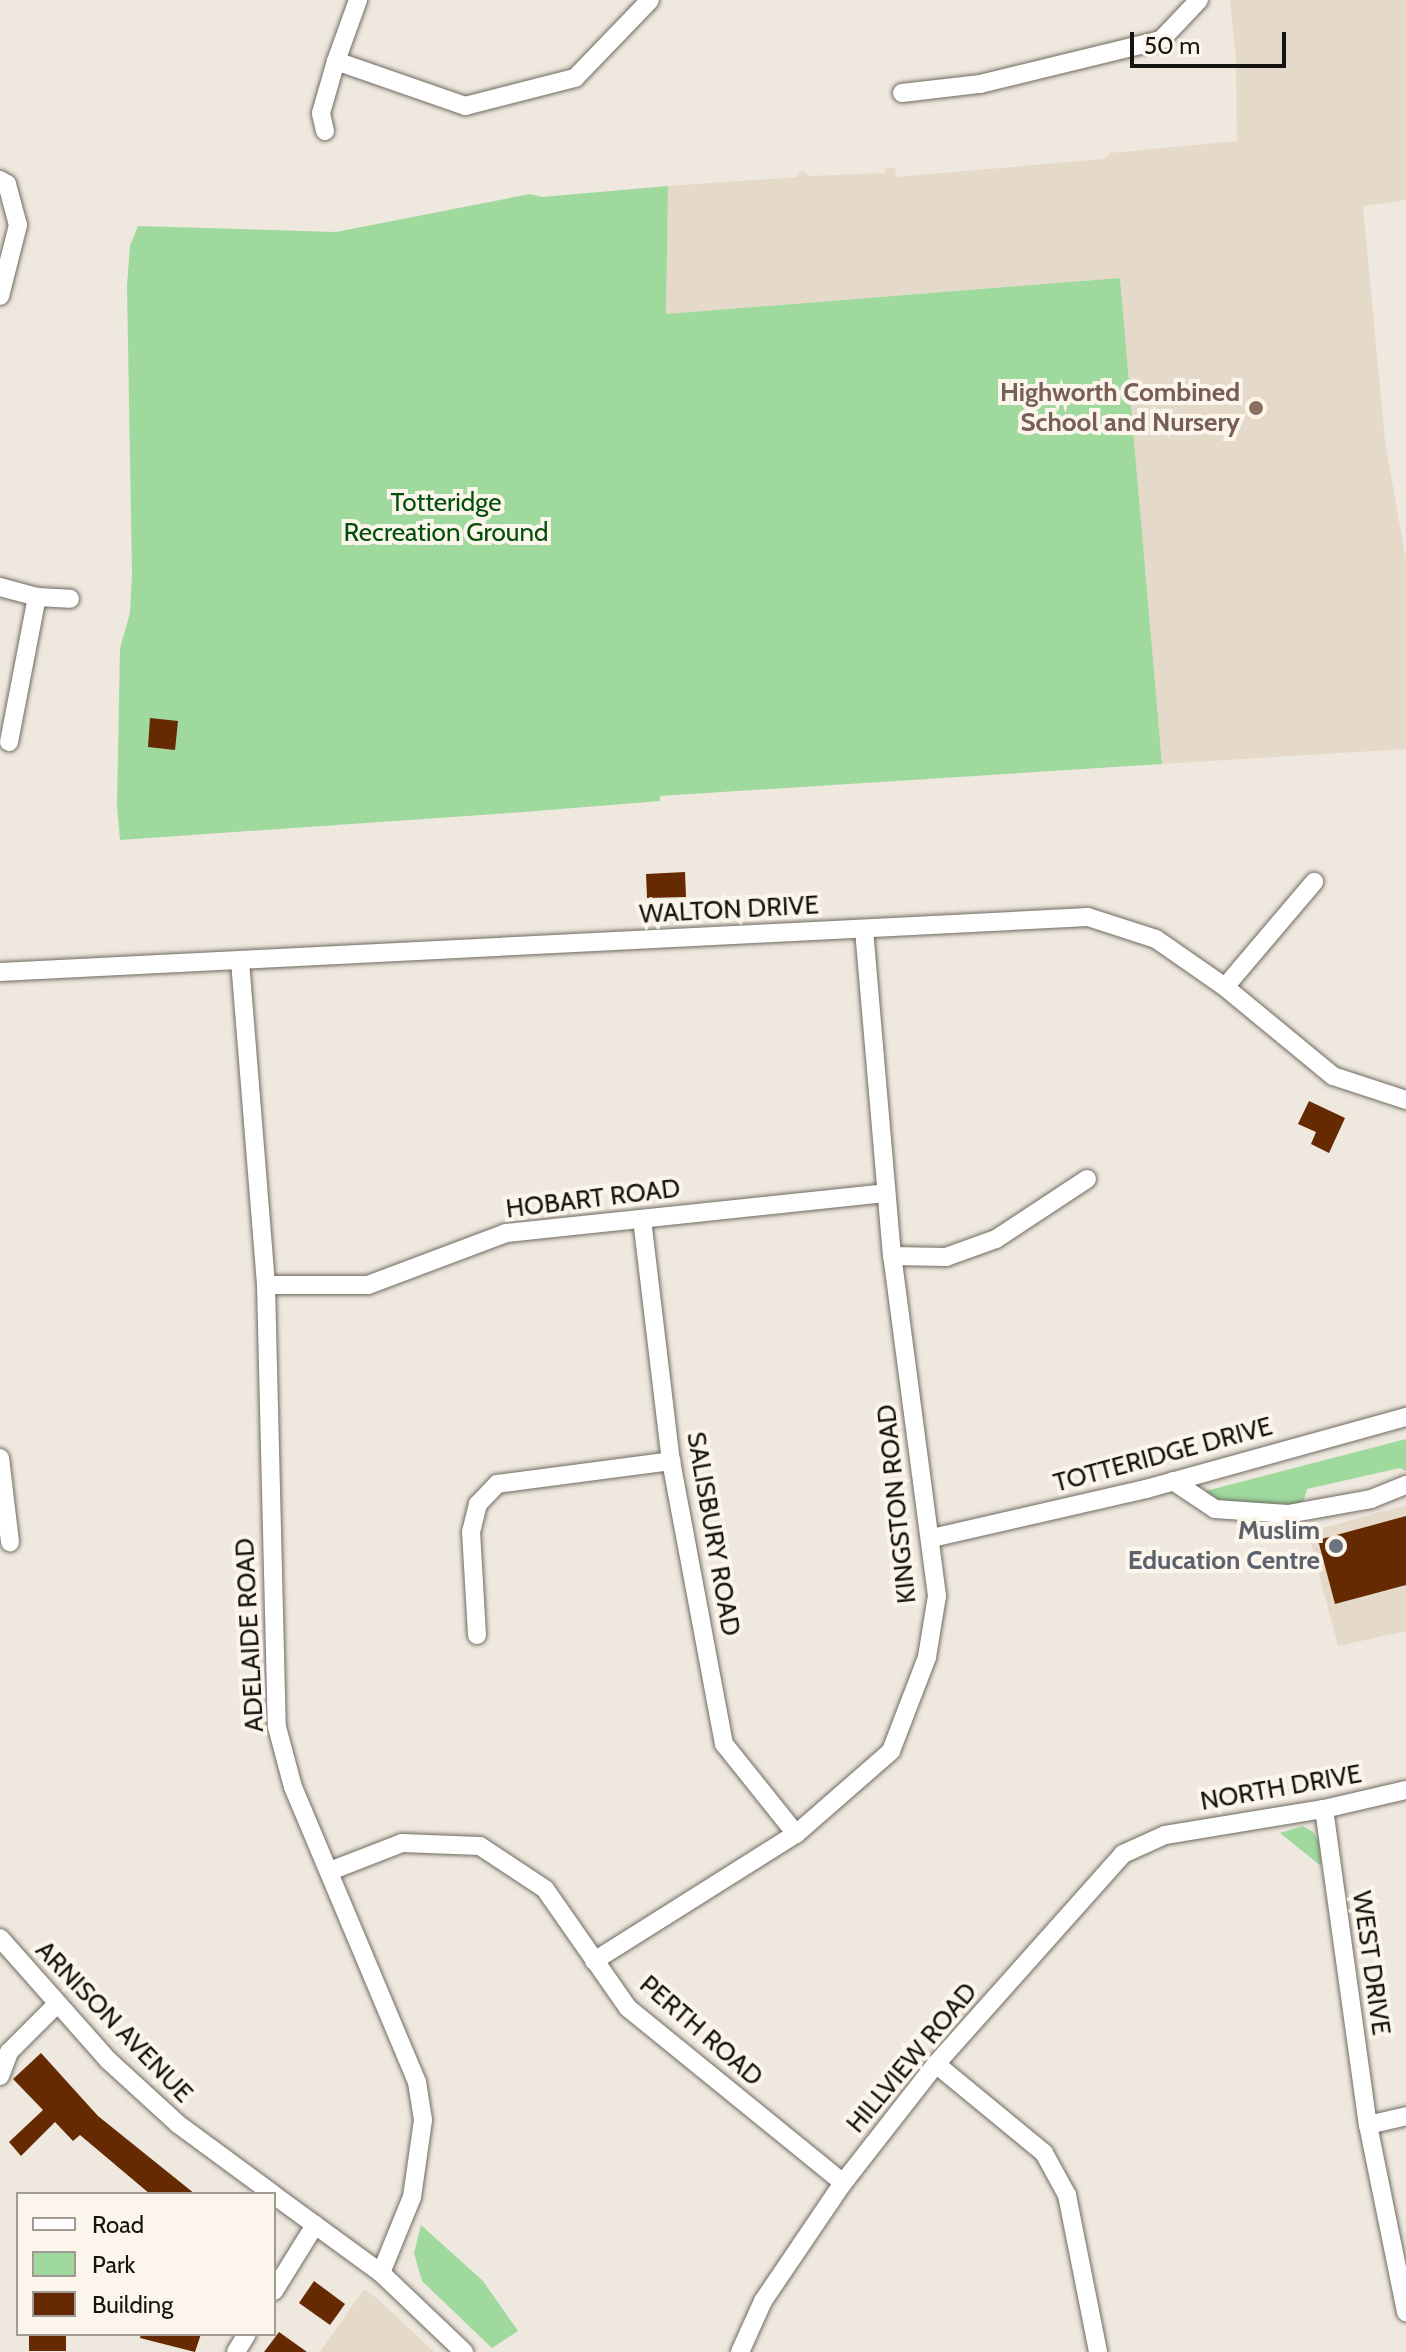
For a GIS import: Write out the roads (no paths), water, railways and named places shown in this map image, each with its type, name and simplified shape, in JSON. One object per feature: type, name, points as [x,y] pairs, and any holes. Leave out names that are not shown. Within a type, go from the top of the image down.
[{"type":"street","points":[[325,131],[321,113],[358,0]]},
{"type":"street","points":[[336,61],[465,106],[575,78],[650,0]]},
{"type":"street","points":[[902,93],[980,84],[1161,40],[1199,0]]},
{"type":"street","points":[[0,180],[7,184],[18,225],[0,296]]},
{"type":"street","points":[[0,587],[37,597],[70,599]]},
{"type":"street","points":[[9,742],[37,597]]},
{"type":"street","points":[[1225,987],[1314,882]]},
{"type":"street","name":"WALTON DRIVE","points":[[0,972],[1088,917],[1156,939],[1225,987],[1333,1076],[1406,1100]]},
{"type":"street","name":"KINGSTON ROAD","points":[[594,1961],[796,1834],[891,1751],[927,1657],[937,1596],[932,1538],[892,1256],[864,929]]},
{"type":"street","name":"ADELAIDE ROAD","points":[[240,961],[266,1285],[277,1727],[293,1787],[417,2082],[423,2120],[412,2197],[381,2273]]},
{"type":"street","points":[[892,1256],[946,1257],[996,1239],[1087,1179]]},
{"type":"street","name":"HOBART ROAD","points":[[266,1285],[368,1285],[506,1233],[886,1193]]},
{"type":"street","name":"SALISBURY ROAD","points":[[642,1219],[671,1461],[724,1744],[796,1834]]},
{"type":"street","name":"TOTTERIDGE DRIVE","points":[[932,1538],[1173,1481],[1406,1417]]},
{"type":"street","points":[[0,1458],[10,1542]]},
{"type":"street","points":[[477,1635],[471,1532],[478,1504],[497,1484],[671,1461]]},
{"type":"street","points":[[1173,1481],[1215,1509],[1288,1514],[1371,1499],[1406,1485]]},
{"type":"street","name":"NORTH DRIVE","points":[[1165,1835],[1324,1809],[1406,1790]]},
{"type":"street","name":"WEST DRIVE","points":[[1324,1809],[1368,2125],[1406,2312]]},
{"type":"street","name":"HILLVIEW ROAD","points":[[740,2352],[763,2301],[843,2183],[936,2064],[1123,1854],[1165,1835]]},
{"type":"street","name":"PERTH ROAD","points":[[330,1871],[402,1843],[480,1846],[545,1889],[628,2008],[843,2183]]},
{"type":"street","name":"ARNISON AVENUE","points":[[0,1938],[56,2005],[178,2124],[271,2192]]},
{"type":"street","points":[[0,2076],[9,2052],[56,2005]]},
{"type":"street","points":[[936,2064],[1044,2153],[1067,2195],[1098,2352]]},
{"type":"street","points":[[1368,2125],[1406,2116]]},
{"type":"street","name":"ARNISON AVENUE","points":[[276,2196],[381,2273],[464,2352]]},
{"type":"street","points":[[276,2288],[315,2225]]},
{"type":"place","name":"Highworth Combined School and Nursery","points":[[1256,408]]},
{"type":"place","name":"Muslim Education Centre","points":[[1336,1546]]},
{"type":"park label","name":"Totteridge Recreation Ground","points":[[446,518]]}]
